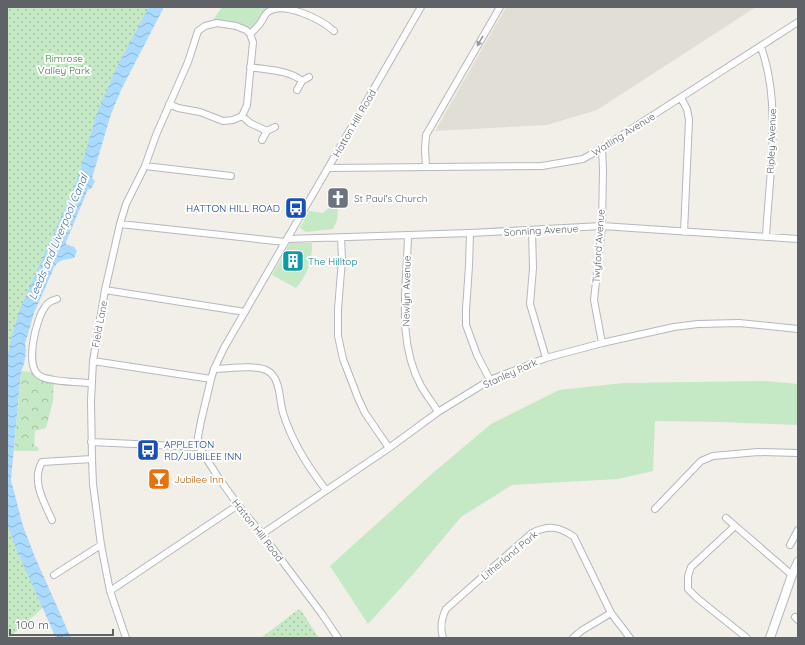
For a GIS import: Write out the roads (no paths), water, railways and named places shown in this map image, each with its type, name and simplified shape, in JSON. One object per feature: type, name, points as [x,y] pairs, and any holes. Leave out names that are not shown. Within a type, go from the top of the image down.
[{"type":"main road","points":[[770,638],[792,575],[797,565]]},
{"type":"street","points":[[169,104],[178,108],[200,112],[223,120],[233,120],[242,116],[247,105],[253,42],[250,34],[260,24],[267,12],[276,7],[302,13],[326,24],[334,31]]},
{"type":"street","name":"Hatton Hill Road","points":[[338,638],[322,614],[218,477],[199,447],[198,437],[214,369],[245,312],[421,7]]},
{"type":"street","points":[[426,167],[424,149],[426,135],[500,7]]},
{"type":"street","name":"Watling Avenue","points":[[328,168],[542,166],[583,159],[681,98],[798,22]]},
{"type":"street","name":"Field Lane","points":[[126,638],[110,591],[101,545],[93,484],[91,442],[93,361],[105,290],[126,204],[145,166],[169,104],[188,62],[198,31],[205,26],[217,23],[236,26],[246,30],[250,34]]},
{"type":"street","name":"Ripley Avenue","points":[[761,47],[769,74],[773,128],[766,237]]},
{"type":"street","points":[[250,67],[272,70],[297,77],[302,81]]},
{"type":"street","points":[[297,90],[302,81],[309,77]]},
{"type":"street","points":[[681,98],[687,109],[689,120],[684,232]]},
{"type":"street","points":[[242,116],[250,123],[267,131]]},
{"type":"street","points":[[262,140],[267,131],[274,127]]},
{"type":"street","name":"Twyford Avenue","points":[[602,148],[602,226],[594,300],[602,343]]},
{"type":"street","points":[[145,166],[231,176]]},
{"type":"street","name":"Sonning Avenue","points":[[120,224],[286,241],[602,226],[798,239]]},
{"type":"street","points":[[532,230],[533,268],[530,304],[546,358]]},
{"type":"street","points":[[470,233],[466,325],[477,355],[490,380]]},
{"type":"street","name":"Newlyn Avenue","points":[[408,235],[404,296],[406,338],[412,366],[421,386],[438,412]]},
{"type":"street","points":[[341,238],[342,259],[338,309],[338,336],[344,359],[358,398],[365,413],[389,448]]},
{"type":"street","points":[[105,290],[245,312]]},
{"type":"street","points":[[57,299],[50,301],[38,319],[31,354],[33,369],[39,376],[47,379],[92,384]]},
{"type":"street","name":"Stanley Park","points":[[262,534],[389,448],[438,412],[490,380],[546,358],[602,343],[674,327],[698,324],[739,323],[798,329]]},
{"type":"street","points":[[93,361],[211,379]]},
{"type":"street","points":[[214,369],[254,367],[268,371],[272,375],[279,391],[283,413],[290,433],[313,473],[326,490]]},
{"type":"street","points":[[91,442],[199,447]]},
{"type":"street","points":[[655,509],[701,461],[713,456],[758,452],[798,453]]},
{"type":"street","points":[[52,520],[40,490],[37,477],[39,467],[42,462],[92,459]]},
{"type":"street","points":[[110,591],[238,505]]},
{"type":"street","points":[[726,518],[792,575]]},
{"type":"street","points":[[735,526],[691,567],[688,576],[688,588],[697,598],[747,638]]},
{"type":"street","name":"Litherland Park","points":[[442,638],[440,630],[442,617],[446,609],[532,533],[542,528],[552,527],[565,530],[574,537],[611,613],[630,638]]},
{"type":"street","points":[[790,545],[798,530]]},
{"type":"street","points":[[54,575],[101,545]]},
{"type":"street","points":[[573,638],[581,631],[611,613]]},
{"type":"water","name":"Leeds and Liverpool Canal","points":[[149,7],[164,7],[122,88],[111,114],[92,178],[95,181],[91,189],[88,189],[66,242],[66,244],[74,247],[77,251],[74,258],[59,262],[53,270],[34,313],[25,344],[26,350],[24,365],[21,371],[11,480],[23,526],[71,638],[56,638],[15,546],[7,523],[7,361],[10,342],[20,309],[79,174],[97,113],[117,67]]},
{"type":"place","name":"St Paul's Church","points":[[338,198]]},
{"type":"place","name":"HATTON HILL ROAD","points":[[296,208]]},
{"type":"place","name":"The Hilltop","points":[[293,261]]},
{"type":"place","name":"APPLETON RD/JUBILEE INN","points":[[148,450]]},
{"type":"place","name":"Jubilee Inn","points":[[159,479]]},
{"type":"park label","name":"Rimrose Valley Park","points":[[64,64]]}]
